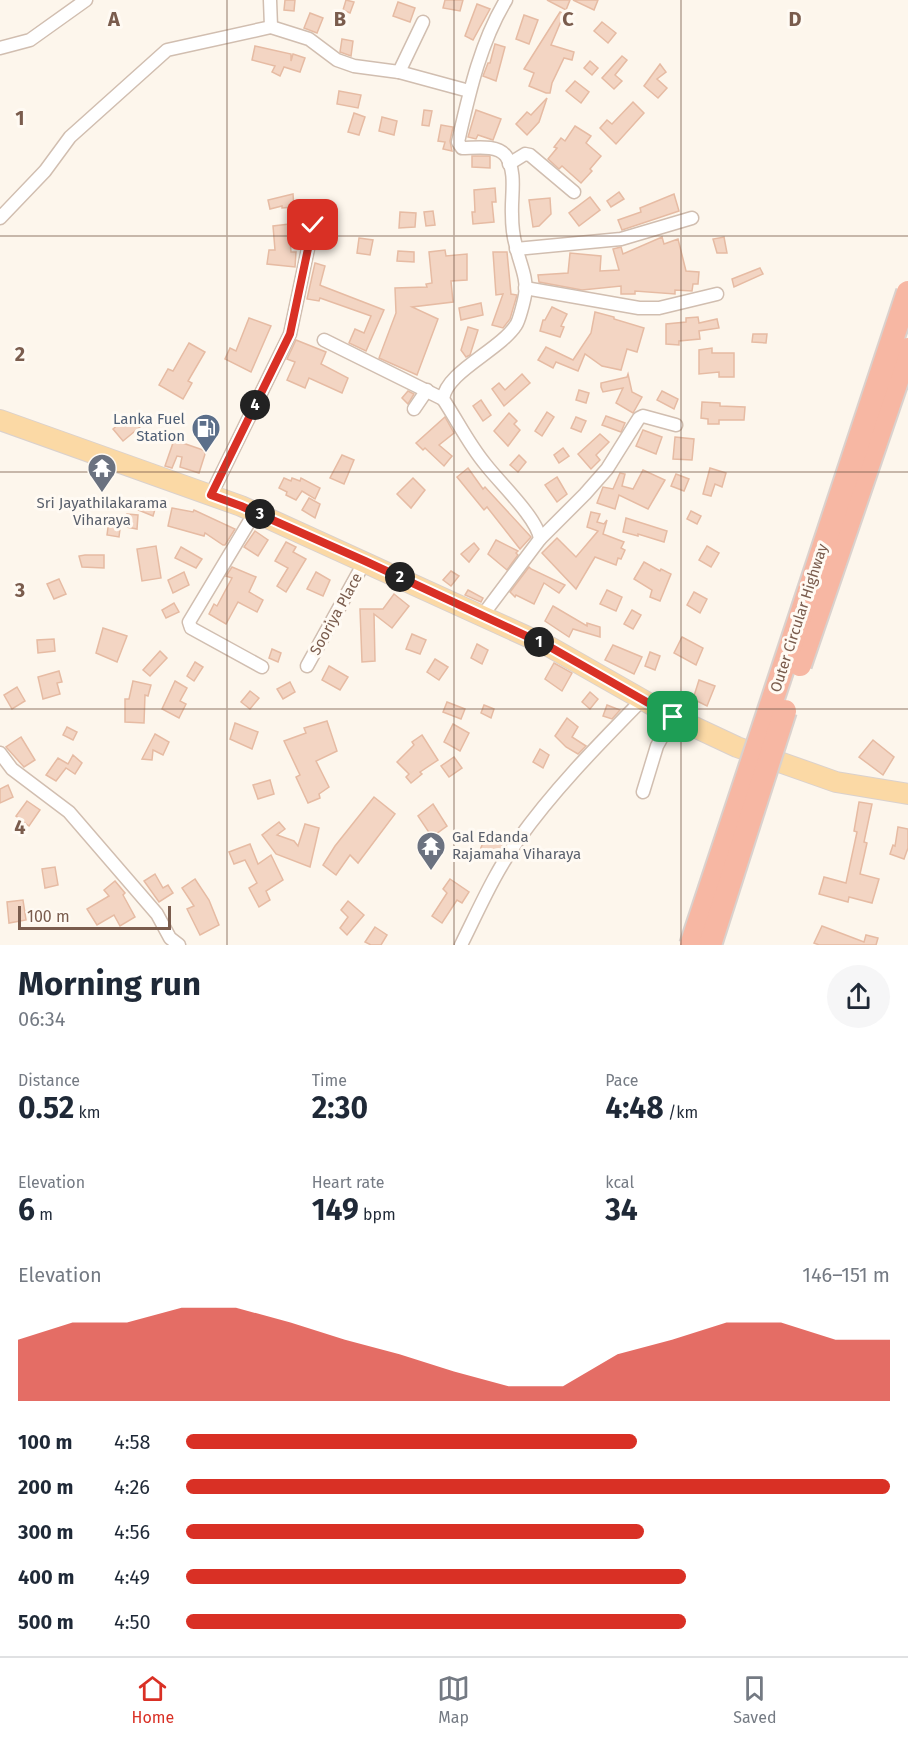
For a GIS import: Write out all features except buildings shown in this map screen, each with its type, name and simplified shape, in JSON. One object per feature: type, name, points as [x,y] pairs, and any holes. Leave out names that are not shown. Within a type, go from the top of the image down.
[{"type":"highway","name":"Outer Circular Highway","points":[[691,945],[908,292]]},
{"type":"highway","name":"Outer Circular Highway","points":[[710,945],[792,687],[908,348]]},
{"type":"main road","points":[[0,420],[255,512],[550,647],[673,717],[737,747],[836,782],[908,794]]},
{"type":"street","points":[[0,48],[30,40],[86,0]]},
{"type":"street","points":[[270,0],[271,27]]},
{"type":"street","points":[[443,399],[444,390],[453,378],[497,345],[516,325],[526,294],[525,277],[516,249],[512,213],[512,179],[505,154],[496,148],[462,148],[458,142],[469,92],[488,36],[506,0]]},
{"type":"street","points":[[399,72],[423,22]]},
{"type":"street","points":[[0,218],[45,171],[70,137],[167,50],[271,27],[309,39],[337,60],[354,66],[399,72],[469,92]]},
{"type":"street","points":[[509,164],[525,154],[530,155],[574,192]]},
{"type":"street","points":[[516,249],[621,238],[692,218]]},
{"type":"street","points":[[211,495],[290,334],[313,225]]},
{"type":"street","points":[[525,288],[639,308],[659,308],[717,294]]},
{"type":"street","points":[[324,340],[443,399],[486,465],[537,527],[540,538]]},
{"type":"street","points":[[414,409],[427,390]]},
{"type":"street","points":[[482,616],[540,538],[607,469],[639,418],[644,416],[676,425]]},
{"type":"street","points":[[255,512],[189,622],[192,628],[262,667]]},
{"type":"street","name":"Sooriya Place","points":[[307,666],[365,561]]},
{"type":"street","points":[[461,945],[491,884],[517,841],[567,778],[643,699]]},
{"type":"street","points":[[643,792],[657,746],[673,717]]},
{"type":"street","points":[[0,753],[12,769],[69,812],[157,914],[170,938],[179,945]]},
{"type":"place","name":"Lanka Fuel Station","points":[[206,454]]},
{"type":"place","name":"Sri Jayathilakarama Viharaya","points":[[102,494]]},
{"type":"place","name":"Gal Edanda Rajamaha Viharaya","points":[[431,872]]},
{"type":"route","points":[[313,225],[290,334],[211,495],[365,561],[550,647],[673,717]]}]
